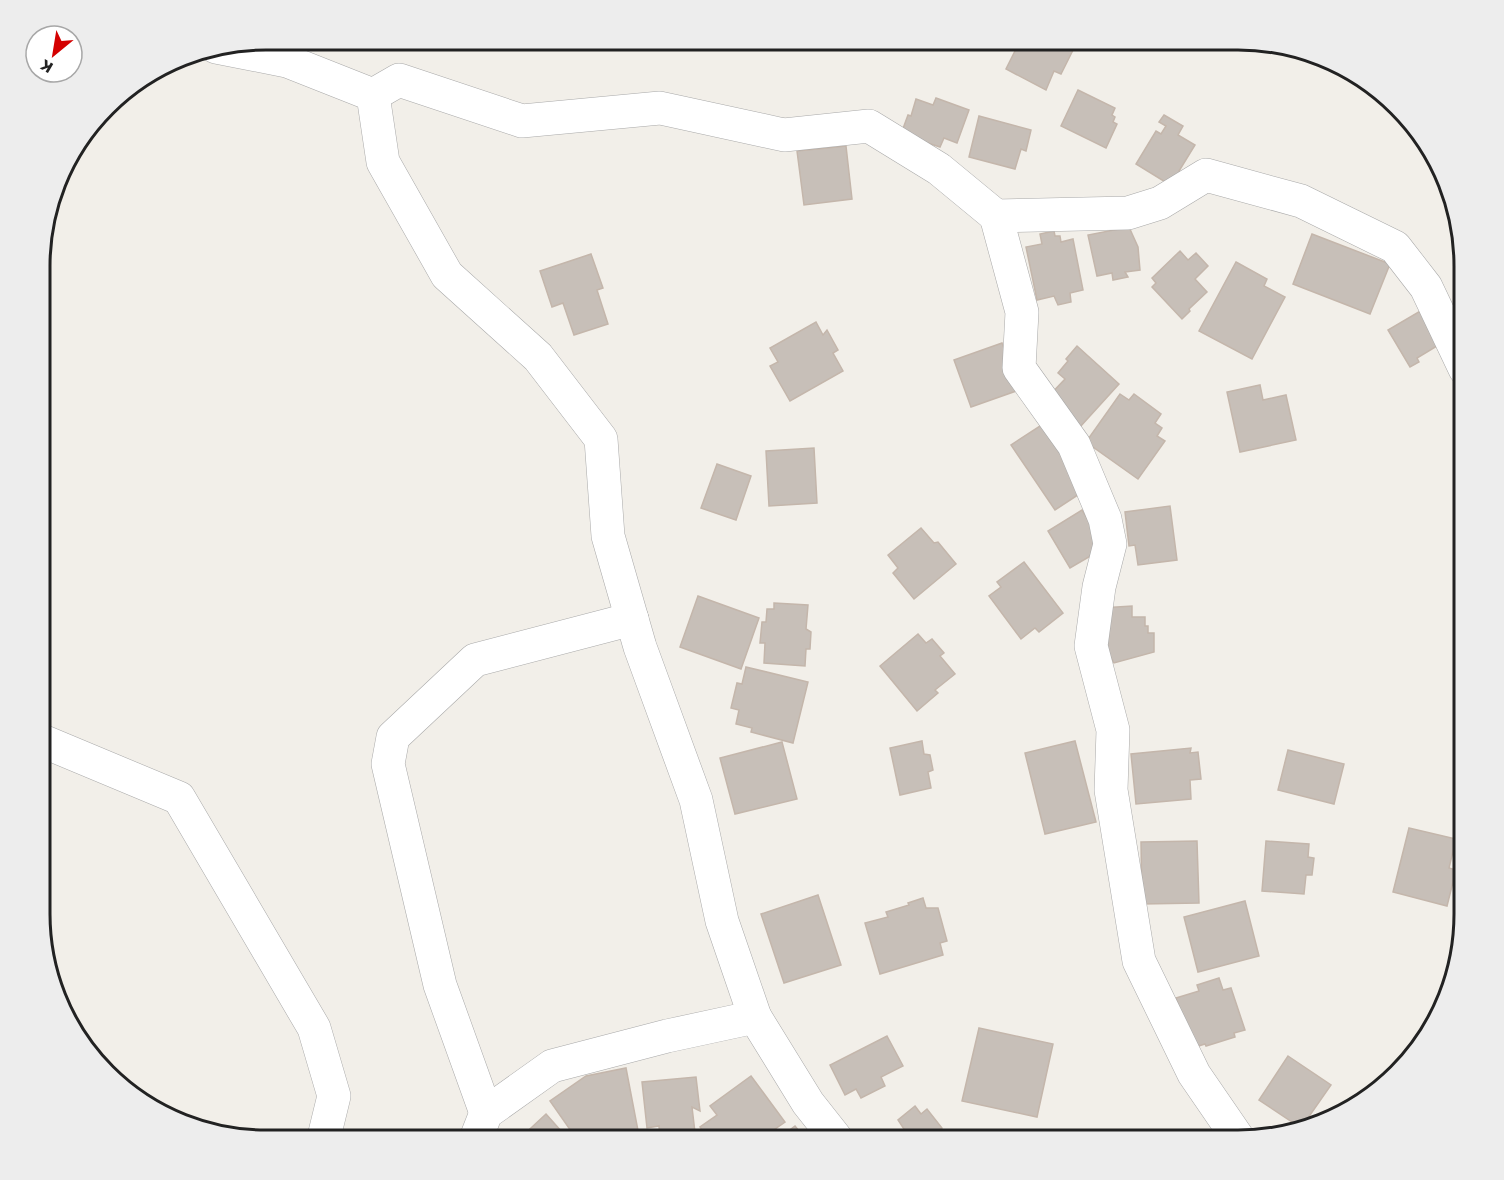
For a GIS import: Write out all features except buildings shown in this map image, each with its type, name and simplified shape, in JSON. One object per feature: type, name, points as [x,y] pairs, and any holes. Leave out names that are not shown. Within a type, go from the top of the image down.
[{"type":"street","points":[[237,51],[287,61],[373,95]]},
{"type":"street","points":[[373,95],[399,80],[522,121],[660,108],[784,135],[869,126],[939,169],[996,216],[1022,312],[1019,368],[1074,445],[1106,519],[1110,544],[1100,587],[1091,646],[1113,730],[1111,790],[1138,961],[1194,1074],[1232,1130]]},
{"type":"street","points":[[373,95],[382,162],[447,275],[538,357],[601,439],[609,537],[640,647],[696,800],[722,921],[755,1017],[808,1103],[829,1130]]},
{"type":"street","points":[[996,216],[1128,213],[1160,203],[1206,175],[1301,201],[1395,247],[1426,287],[1454,346]]},
{"type":"street","points":[[632,619],[475,660],[393,737],[388,764],[440,985],[481,1127],[552,1066],[667,1036],[755,1017]]},
{"type":"street","points":[[50,744],[179,798],[314,1028],[334,1096],[326,1130]]}]
